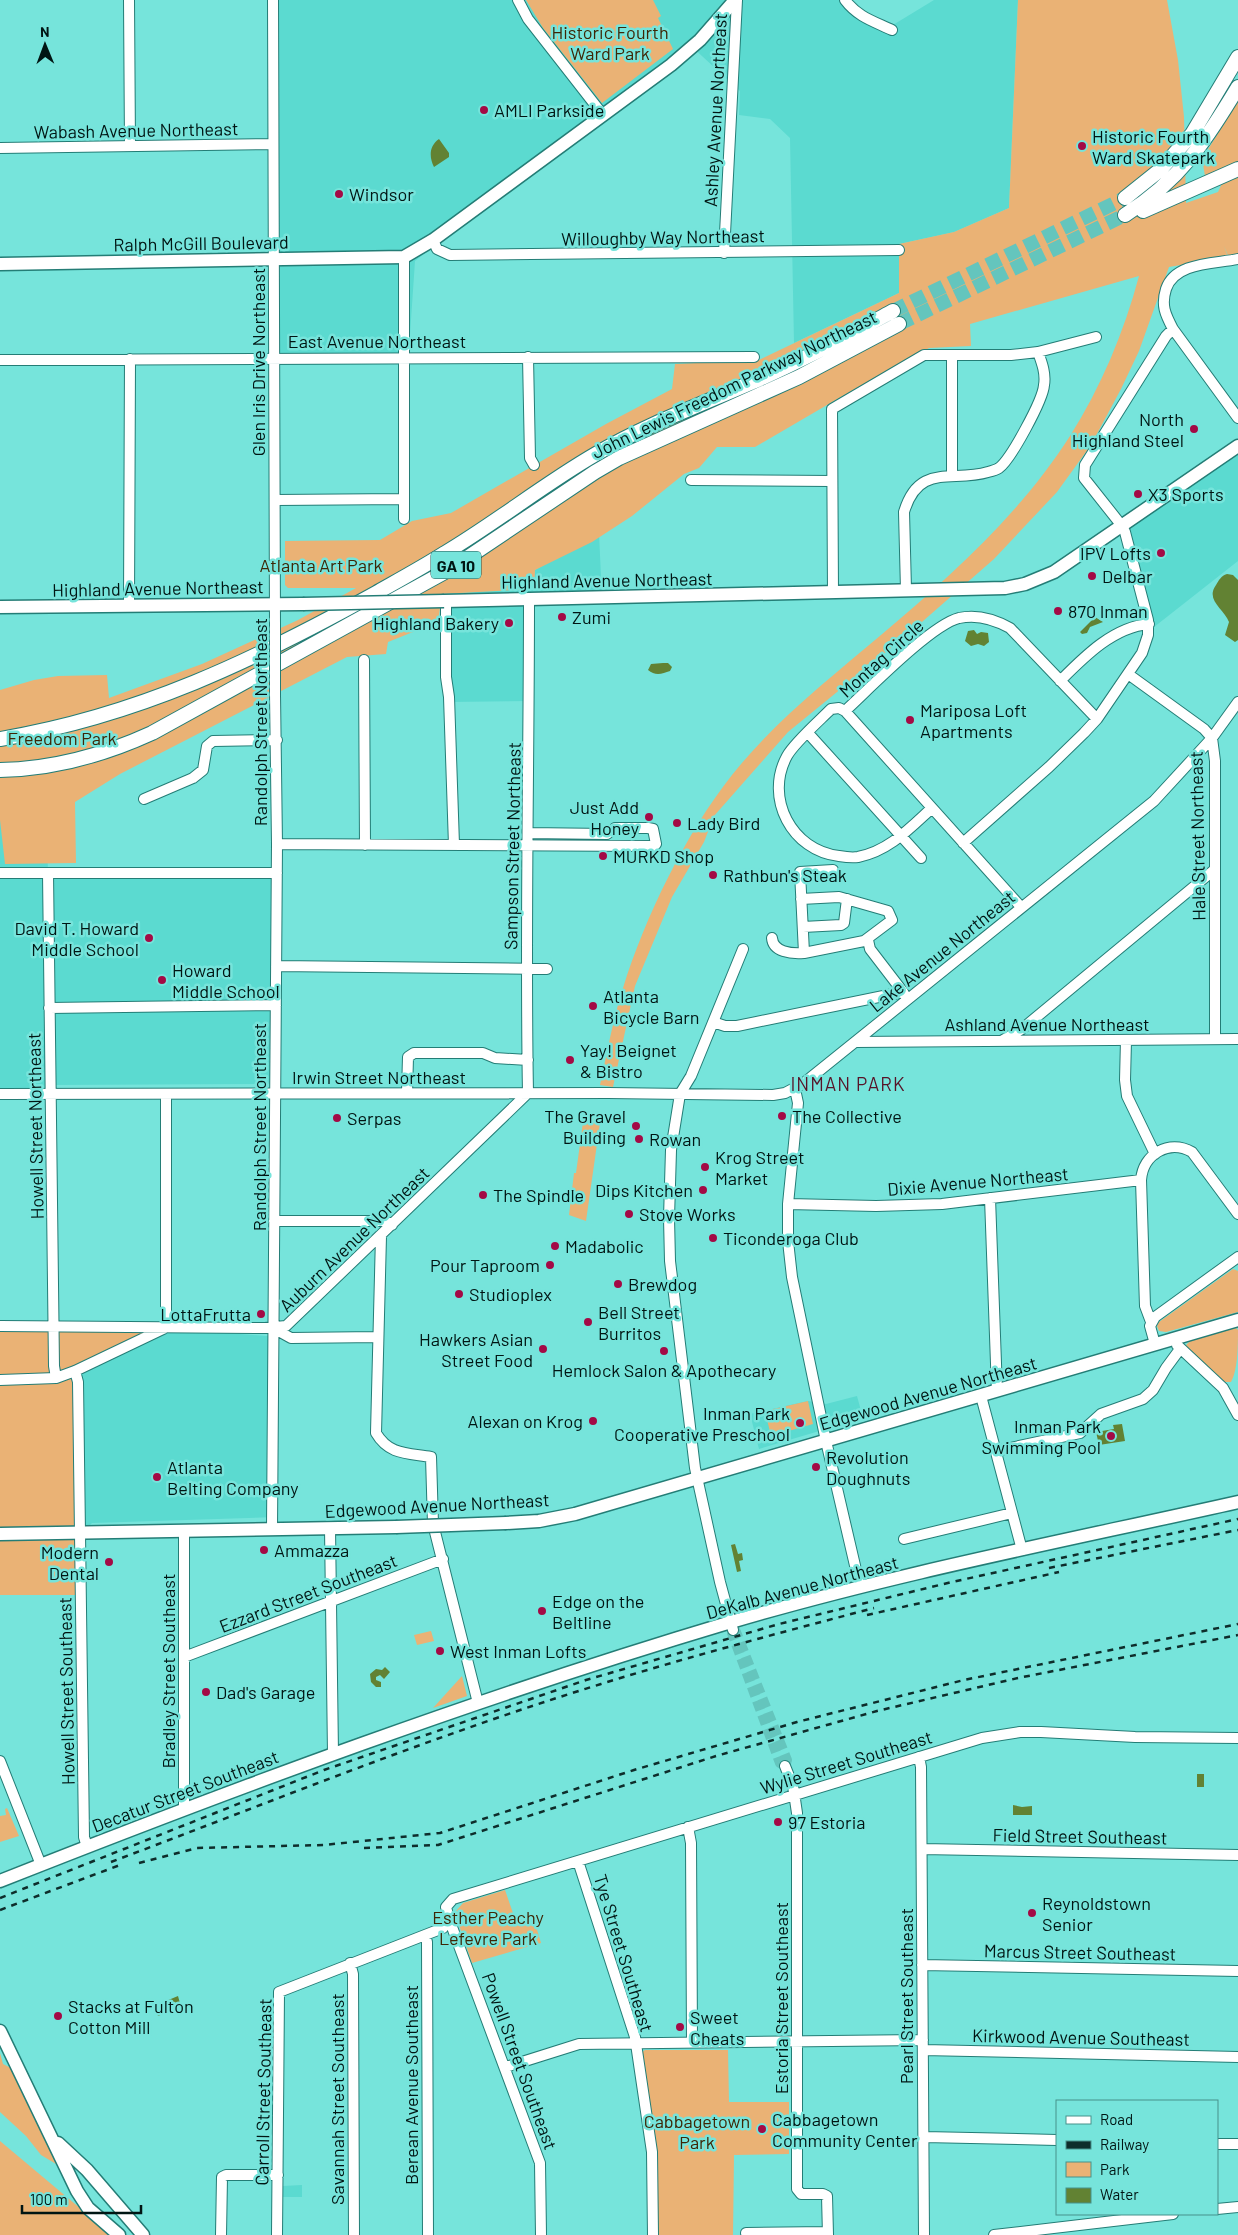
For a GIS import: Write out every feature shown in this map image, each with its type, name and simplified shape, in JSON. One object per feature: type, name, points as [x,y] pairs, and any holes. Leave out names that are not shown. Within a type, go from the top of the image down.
[{"type":"highway","points":[[1125,198],[1160,170],[1180,150],[1201,121],[1235,62]]},
{"type":"highway","points":[[1238,87],[1203,143],[1178,174],[1125,216],[1144,211],[1210,179],[1238,169]]},
{"type":"highway","name":"John Lewis Freedom Parkway Northeast","points":[[0,739],[64,725],[122,709],[185,687],[253,658],[442,556],[565,473],[610,446],[686,410],[765,377],[893,310]]},
{"type":"highway","name":"John Lewis Freedom Parkway Northeast","points":[[0,770],[72,762],[110,750],[152,732],[443,573],[619,458],[799,378],[899,324]]},
{"type":"main road","points":[[404,257],[433,240],[672,65],[693,46],[736,0]]},
{"type":"main road","name":"Ralph McGill Boulevard","points":[[0,264],[404,257]]},
{"type":"main road","name":"Highland Avenue Northeast","points":[[0,607],[529,600],[1005,588],[1025,584],[1054,572],[1238,446]]},
{"type":"main road","name":"Edgewood Avenue Northeast","points":[[0,1534],[330,1528],[538,1521],[575,1514],[1155,1344],[1177,1344],[1238,1320]]},
{"type":"main road","name":"DeKalb Avenue Northeast","points":[[384,1737],[478,1703],[860,1587],[1238,1502]]},
{"type":"main road","name":"Decatur Street Southeast","points":[[0,1881],[333,1754],[384,1737]]},
{"type":"main road","points":[[0,2031],[73,2183],[88,2208],[119,2235]]},
{"type":"main road","points":[[53,2138],[78,2161],[143,2235]]},
{"type":"street","points":[[129,0],[130,146]]},
{"type":"street","name":"Glen Iris Drive Northeast","points":[[273,0],[276,604]]},
{"type":"street","points":[[518,0],[528,19],[603,115]]},
{"type":"street","name":"Ashley Avenue Northeast","points":[[724,252],[736,0]]},
{"type":"street","points":[[846,0],[854,11],[866,19],[892,30]]},
{"type":"street","name":"Wabash Avenue Northeast","points":[[0,148],[273,144]]},
{"type":"street","name":"Willoughby Way Northeast","points":[[433,240],[437,249],[450,255],[899,250]]},
{"type":"street","points":[[404,257],[404,519]]},
{"type":"street","points":[[1238,260],[1182,270],[1169,281],[1162,301],[1164,314],[1173,329],[1238,418]]},
{"type":"street","points":[[963,843],[1049,767],[1096,719],[1144,649],[1149,624],[1122,526],[1084,478],[1085,466],[1166,336],[1173,329]]},
{"type":"street","points":[[833,593],[832,409],[924,355],[1010,355],[1038,352],[1096,337]]},
{"type":"street","points":[[906,590],[904,512],[908,500],[915,489],[936,476],[981,474],[998,469],[1013,452],[1044,391],[1044,369],[1038,352]]},
{"type":"street","points":[[952,355],[952,475]]},
{"type":"street","name":"East Avenue Northeast","points":[[0,360],[274,357],[754,357]]},
{"type":"street","points":[[528,357],[530,458],[534,465]]},
{"type":"street","points":[[130,359],[130,606]]},
{"type":"street","points":[[691,480],[832,481]]},
{"type":"street","points":[[275,500],[404,499]]},
{"type":"street","name":"Sampson Street Northeast","points":[[528,1093],[527,846],[529,600]]},
{"type":"street","points":[[445,601],[446,677],[449,697],[454,845]]},
{"type":"street","name":"Randolph Street Northeast","points":[[272,1529],[277,873],[276,604]]},
{"type":"street","name":"Montag Circle","points":[[1022,907],[845,711],[935,630],[956,619],[966,617],[988,618],[1010,628],[1096,719]]},
{"type":"street","points":[[1060,681],[1096,648],[1115,635],[1141,625],[1149,624]]},
{"type":"street","points":[[364,660],[365,845]]},
{"type":"street","name":"Hale Street Northeast","points":[[1128,674],[1204,729],[1212,738],[1215,761],[1215,1039]]},
{"type":"street","name":"Lake Avenue Northeast","points":[[608,1093],[773,1095],[795,1089],[855,1042],[905,995],[1022,907],[1154,801],[1212,738],[1238,702]]},
{"type":"street","points":[[845,711],[839,708],[831,709],[787,755],[779,783],[780,804],[786,821],[797,835],[812,848],[833,856],[856,858],[891,844],[932,808]]},
{"type":"street","points":[[808,733],[920,858]]},
{"type":"street","points":[[144,799],[193,778],[203,770],[208,746],[213,741],[276,740]]},
{"type":"street","points":[[277,844],[654,846],[656,844],[653,829],[648,828],[615,828],[607,834],[528,832]]},
{"type":"street","points":[[804,953],[800,872],[833,870]]},
{"type":"street","points":[[1002,1041],[1022,1029],[1214,870]]},
{"type":"street","points":[[0,873],[277,873]]},
{"type":"street","name":"Howell Street Northeast","points":[[48,873],[53,1326],[56,1378]]},
{"type":"street","points":[[772,938],[773,946],[776,949],[797,954],[804,953],[868,940],[892,920],[892,915],[888,910],[839,897],[801,899]]},
{"type":"street","points":[[803,927],[841,925],[844,923],[847,899]]},
{"type":"street","points":[[713,1022],[725,1026],[737,1026],[905,995],[870,949],[868,940]]},
{"type":"street","points":[[731,1626],[698,1478],[670,1261],[669,1182],[680,1094],[691,1076],[743,948]]},
{"type":"street","points":[[276,966],[547,968]]},
{"type":"street","points":[[49,1008],[276,1005]]},
{"type":"street","name":"Ashland Avenue Northeast","points":[[855,1042],[1238,1039]]},
{"type":"street","points":[[1126,1040],[1125,1080],[1127,1096],[1155,1154]]},
{"type":"street","points":[[407,1093],[408,1057],[414,1053],[483,1053],[496,1058],[528,1060]]},
{"type":"street","points":[[795,1089],[798,1103],[788,1204],[788,1241],[792,1277],[826,1441],[860,1587]]},
{"type":"street","name":"Auburn Avenue Northeast","points":[[0,1380],[56,1378],[75,1371],[166,1327],[273,1328],[286,1326],[528,1093]]},
{"type":"street","name":"Irwin Street Northeast","points":[[0,1094],[608,1093]]},
{"type":"street","points":[[0,1326],[166,1327],[166,1094]]},
{"type":"street","points":[[1155,1344],[1150,1329],[1151,1322],[1144,1306],[1141,1180],[1144,1165],[1155,1154],[1174,1146],[1184,1147],[1192,1152],[1238,1214]]},
{"type":"street","name":"Dixie Avenue Northeast","points":[[788,1204],[904,1206],[1141,1180]]},
{"type":"street","points":[[990,1198],[997,1391]]},
{"type":"street","points":[[274,1221],[385,1221],[392,1225]]},
{"type":"street","points":[[381,1236],[376,1433],[384,1446],[400,1452],[431,1457],[433,1524],[478,1703]]},
{"type":"street","points":[[1151,1322],[1238,1257]]},
{"type":"street","points":[[273,1328],[291,1338],[378,1337]]},
{"type":"street","points":[[996,1451],[1080,1433],[1101,1414],[1143,1399],[1153,1390],[1170,1362],[1177,1344],[1222,1388],[1238,1415]]},
{"type":"street","points":[[75,1371],[78,1382],[81,1534]]},
{"type":"street","points":[[981,1396],[1022,1550]]},
{"type":"street","points":[[904,1539],[1012,1513]]},
{"type":"street","points":[[330,1528],[333,1754]]},
{"type":"street","name":"Bradley Street Southeast","points":[[184,1531],[184,1810]]},
{"type":"street","name":"Howell Street Southeast","points":[[81,1534],[84,1837],[87,1847]]},
{"type":"street","name":"Ezzard Street Southeast","points":[[184,1657],[443,1559]]},
{"type":"street","name":"Wylie Street Southeast","points":[[449,1919],[446,1906],[453,1899],[982,1738],[1020,1732],[1134,1737],[1238,1738]]},
{"type":"street","name":"Pearl Street Southeast","points":[[919,1756],[921,1767],[922,1849],[924,2235]]},
{"type":"street","points":[[0,1762],[41,1865]]},
{"type":"street","name":"Estoria Street Southeast","points":[[785,1766],[794,1794],[797,1813],[797,2189],[801,2194],[823,2194],[827,2196],[828,2233]]},
{"type":"street","points":[[688,1827],[691,1843],[692,2042]]},
{"type":"street","name":"Field Street Southeast","points":[[922,1849],[1238,1855]]},
{"type":"street","name":"Tye Street Southeast","points":[[578,1861],[636,2043],[652,2152],[653,2235]]},
{"type":"street","points":[[350,1964],[442,1928],[449,1919]]},
{"type":"street","name":"Powell Street Southeast","points":[[449,1919],[506,2067],[540,2163],[541,2235]]},
{"type":"street","name":"Berean Avenue Southeast","points":[[425,1935],[427,1942],[428,2235]]},
{"type":"street","name":"Carroll Street Southeast","points":[[277,2235],[279,1992],[350,1964]]},
{"type":"street","name":"Savannah Street Southeast","points":[[350,1964],[353,1984],[354,2235]]},
{"type":"street","name":"Marcus Street Southeast","points":[[922,1965],[1238,1971]]},
{"type":"street","name":"Kirkwood Avenue Southeast","points":[[506,2067],[579,2044],[692,2042],[923,2045],[1238,2057]]},
{"type":"street","points":[[924,2137],[1056,2140]]},
{"type":"street","points":[[1218,2144],[1238,2144]]},
{"type":"street","points":[[222,2235],[222,2177],[226,2174],[278,2175]]},
{"type":"street","points":[[1218,2209],[1238,2207]]},
{"type":"street","points":[[994,2235],[1164,2215]]},
{"type":"street","points":[[746,2233],[828,2233]]},
{"type":"shaded area","points":[[271,0],[845,0],[888,28],[934,0],[1018,0],[1009,208],[954,232],[899,244],[899,293],[794,343],[790,138],[770,119],[739,115],[740,91],[690,45],[415,261],[408,364],[270,365]]},
{"type":"shaded area","points":[[1238,441],[1238,561],[1149,631],[1119,523]]},
{"type":"shaded area","points":[[599,533],[602,599],[526,601],[530,701],[447,702],[442,593],[534,589],[535,570]]},
{"type":"shaded area","name":"Howard Middle School","points":[[46,779],[48,876],[275,874],[275,1084],[50,1085],[49,1098],[0,1097],[0,784]]},
{"type":"shaded area","points":[[177,1329],[279,1337],[277,1517],[92,1523],[81,1534],[81,1595],[0,1595],[0,1381],[56,1382]]},
{"type":"shaded area","name":"Inman Park Cooperative Preschool","points":[[857,1396],[863,1418],[759,1449],[750,1414],[808,1401],[826,1404]]},
{"type":"shaded area","points":[[302,2185],[302,2197],[283,2197],[283,2186]]},
{"type":"green space","name":"Historic Fourth Ward Park","points":[[526,0],[653,0],[661,16],[658,18],[673,49],[602,103],[543,28]]},
{"type":"green space","name":"Freedom Park","points":[[1018,0],[1167,0],[1178,60],[1184,117],[1186,203],[1218,192],[1224,179],[1238,175],[1238,255],[1229,258],[1224,246],[1228,257],[1169,267],[1139,351],[1121,389],[1091,445],[1057,492],[994,559],[907,635],[788,732],[714,816],[704,842],[672,897],[635,986],[613,1087],[600,1085],[613,1024],[632,961],[655,905],[683,849],[715,798],[749,755],[784,719],[958,567],[1007,518],[1030,491],[1070,436],[1102,379],[1119,338],[1139,276],[970,324],[971,346],[929,348],[755,447],[717,447],[699,468],[684,474],[632,516],[592,542],[535,570],[534,589],[442,594],[438,622],[388,642],[386,654],[347,657],[120,774],[75,802],[76,863],[5,864],[0,820],[0,690],[34,680],[58,676],[107,675],[109,698],[202,664],[298,620],[356,588],[288,588],[285,585],[285,541],[380,540],[412,521],[451,513],[606,424],[672,389],[675,364],[759,360],[899,293],[899,244],[954,232],[1009,208]]},
{"type":"green space","points":[[1238,101],[1238,165],[1205,176],[1202,159]]},
{"type":"green space","points":[[601,1116],[586,1221],[569,1215],[574,1173],[576,1173],[583,1122]]},
{"type":"green space","points":[[1233,1269],[1238,1271],[1238,1312],[1166,1332],[1159,1331],[1157,1326],[1159,1322]]},
{"type":"green space","points":[[0,1324],[163,1325],[72,1371],[81,1595],[0,1595]]},
{"type":"green space","points":[[1236,1328],[1238,1330],[1238,1343],[1235,1371],[1231,1382],[1225,1382],[1187,1349],[1186,1345],[1191,1340]]},
{"type":"green space","points":[[808,1401],[813,1424],[771,1436],[765,1411]]},
{"type":"green space","points":[[431,1631],[434,1641],[417,1645],[414,1635]]},
{"type":"green space","points":[[462,1676],[467,1696],[433,1708]]},
{"type":"green space","points":[[7,1808],[19,1836],[0,1842],[0,1816],[6,1815],[5,1809]]},
{"type":"green space","name":"Esther Peachy Lefevre Park","points":[[505,1890],[514,1916],[532,1913],[541,1943],[472,1963],[456,1911],[463,1903]]},
{"type":"green space","name":"Cabbagetown Park","points":[[645,2050],[728,2050],[729,2102],[789,2102],[789,2154],[734,2155],[733,2235],[658,2235],[657,2151],[642,2052]]},
{"type":"green space","points":[[0,2053],[3,2064],[11,2068],[61,2167],[41,2155],[26,2136],[0,2112]]},
{"type":"green space","points":[[0,2141],[112,2235],[0,2235]]},
{"type":"water","points":[[439,139],[449,153],[449,157],[434,167],[431,152],[433,145]]},
{"type":"water","points":[[1227,574],[1233,575],[1238,580],[1238,640],[1235,642],[1225,635],[1229,622],[1216,604],[1213,595],[1213,590],[1219,580]]},
{"type":"water","points":[[1095,617],[1103,622],[1090,627],[1087,633],[1082,634],[1080,632]]},
{"type":"water","points":[[974,630],[977,634],[981,632],[988,633],[989,642],[984,646],[978,644],[971,646],[965,641],[968,631]]},
{"type":"water","points":[[668,663],[672,667],[670,671],[659,674],[648,670],[651,664]]},
{"type":"water","name":"Inman Park Swimming Pool","points":[[1122,1424],[1125,1441],[1099,1445],[1096,1432],[1114,1429],[1113,1425]]},
{"type":"water","points":[[735,1544],[738,1554],[742,1553],[743,1560],[739,1561],[741,1571],[737,1572],[731,1545]]},
{"type":"water","points":[[385,1667],[390,1672],[384,1679],[380,1675],[376,1677],[376,1680],[381,1682],[381,1687],[376,1687],[371,1682],[370,1674],[376,1669],[382,1670]]},
{"type":"water","points":[[1197,1774],[1204,1774],[1204,1787],[1197,1787]]},
{"type":"water","points":[[1013,1805],[1022,1807],[1032,1806],[1032,1815],[1013,1815]]},
{"type":"water","points":[[178,1996],[181,2007],[158,2016],[154,2006]]},
{"type":"tunnel","points":[[893,311],[1125,198]]},
{"type":"tunnel","points":[[899,324],[1125,215]]},
{"type":"tunnel","points":[[733,1630],[736,1632],[787,1760],[785,1766],[780,1763],[732,1633],[733,1630]]},
{"type":"railway","points":[[0,1898],[324,1770],[586,1680],[779,1624],[952,1582],[1238,1519]]},
{"type":"railway","points":[[1049,1568],[1238,1530]]},
{"type":"railway","points":[[867,1615],[1059,1572]]},
{"type":"railway","points":[[111,1862],[354,1769],[539,1704],[737,1644],[874,1608]]},
{"type":"railway","points":[[139,1863],[197,1848],[324,1845],[440,1833],[634,1770],[797,1722],[964,1680],[1238,1624]]},
{"type":"railway","points":[[364,1848],[438,1845],[716,1756],[877,1711],[1018,1678],[1238,1635]]},
{"type":"railway","points":[[0,1910],[120,1865]]},
{"type":"place","name":"AMLI Parkside","points":[[484,110]]},
{"type":"place","name":"Historic Fourth Ward Skatepark","points":[[1082,146]]},
{"type":"place","name":"Windsor","points":[[339,194]]},
{"type":"place","name":"North Highland Steel","points":[[1194,429]]},
{"type":"place","name":"X3 Sports","points":[[1138,494]]},
{"type":"place","name":"IPV Lofts","points":[[1161,553]]},
{"type":"place","name":"Delbar","points":[[1092,576]]},
{"type":"place","name":"870 Inman","points":[[1058,611]]},
{"type":"place","name":"Zumi","points":[[562,617]]},
{"type":"place","name":"Highland Bakery","points":[[509,623]]},
{"type":"place","name":"Mariposa Loft Apartments","points":[[910,720]]},
{"type":"place","name":"Just Add Honey","points":[[649,817]]},
{"type":"place","name":"Lady Bird","points":[[677,823]]},
{"type":"place","name":"MURKD Shop","points":[[603,856]]},
{"type":"place","name":"Rathbun's Steak","points":[[713,875]]},
{"type":"place","name":"David T. Howard Middle School","points":[[149,938]]},
{"type":"place","name":"Howard Middle School","points":[[162,980]]},
{"type":"place","name":"Atlanta Bicycle Barn","points":[[593,1006]]},
{"type":"place","name":"Yay! Beignet & Bistro","points":[[570,1060]]},
{"type":"place","name":"The Collective","points":[[782,1116]]},
{"type":"place","name":"Serpas","points":[[337,1118]]},
{"type":"place","name":"The Gravel Building","points":[[636,1126]]},
{"type":"place","name":"Rowan","points":[[639,1139]]},
{"type":"place","name":"Krog Street Market","points":[[705,1167]]},
{"type":"place","name":"Dips Kitchen","points":[[703,1190]]},
{"type":"place","name":"The Spindle","points":[[483,1195]]},
{"type":"place","name":"Stove Works","points":[[629,1214]]},
{"type":"place","name":"Ticonderoga Club","points":[[713,1238]]},
{"type":"place","name":"Madabolic","points":[[555,1246]]},
{"type":"place","name":"Pour Taproom","points":[[550,1265]]},
{"type":"place","name":"Brewdog","points":[[618,1284]]},
{"type":"place","name":"Studioplex","points":[[459,1294]]},
{"type":"place","name":"LottaFrutta","points":[[261,1314]]},
{"type":"place","name":"Bell Street Burritos","points":[[588,1322]]},
{"type":"place","name":"Hawkers Asian Street Food","points":[[543,1349]]},
{"type":"place","name":"Hemlock Salon & Apothecary","points":[[664,1351]]},
{"type":"place","name":"Alexan on Krog","points":[[593,1421]]},
{"type":"place","name":"Inman Park Cooperative Preschool","points":[[800,1423]]},
{"type":"place","name":"Inman Park Swimming Pool","points":[[1111,1436]]},
{"type":"place","name":"Revolution Doughnuts","points":[[816,1467]]},
{"type":"place","name":"Atlanta Belting Company","points":[[157,1477]]},
{"type":"place","name":"Ammazza","points":[[264,1550]]},
{"type":"place","name":"Modern Dental","points":[[109,1562]]},
{"type":"place","name":"Edge on the Beltline","points":[[542,1611]]},
{"type":"place","name":"West Inman Lofts","points":[[440,1651]]},
{"type":"place","name":"Dad's Garage","points":[[206,1692]]},
{"type":"place","name":"97 Estoria","points":[[778,1822]]},
{"type":"place","name":"Reynoldstown Senior","points":[[1032,1913]]},
{"type":"place","name":"Stacks at Fulton Cotton Mill","points":[[58,2016]]},
{"type":"place","name":"Sweet Cheats","points":[[680,2027]]},
{"type":"place","name":"Cabbagetown Community Center","points":[[762,2129]]},
{"type":"district","name":"INMAN PARK","points":[[848,1083]]},
{"type":"park label","name":"Atlanta Art Park","points":[[321,565]]}]
